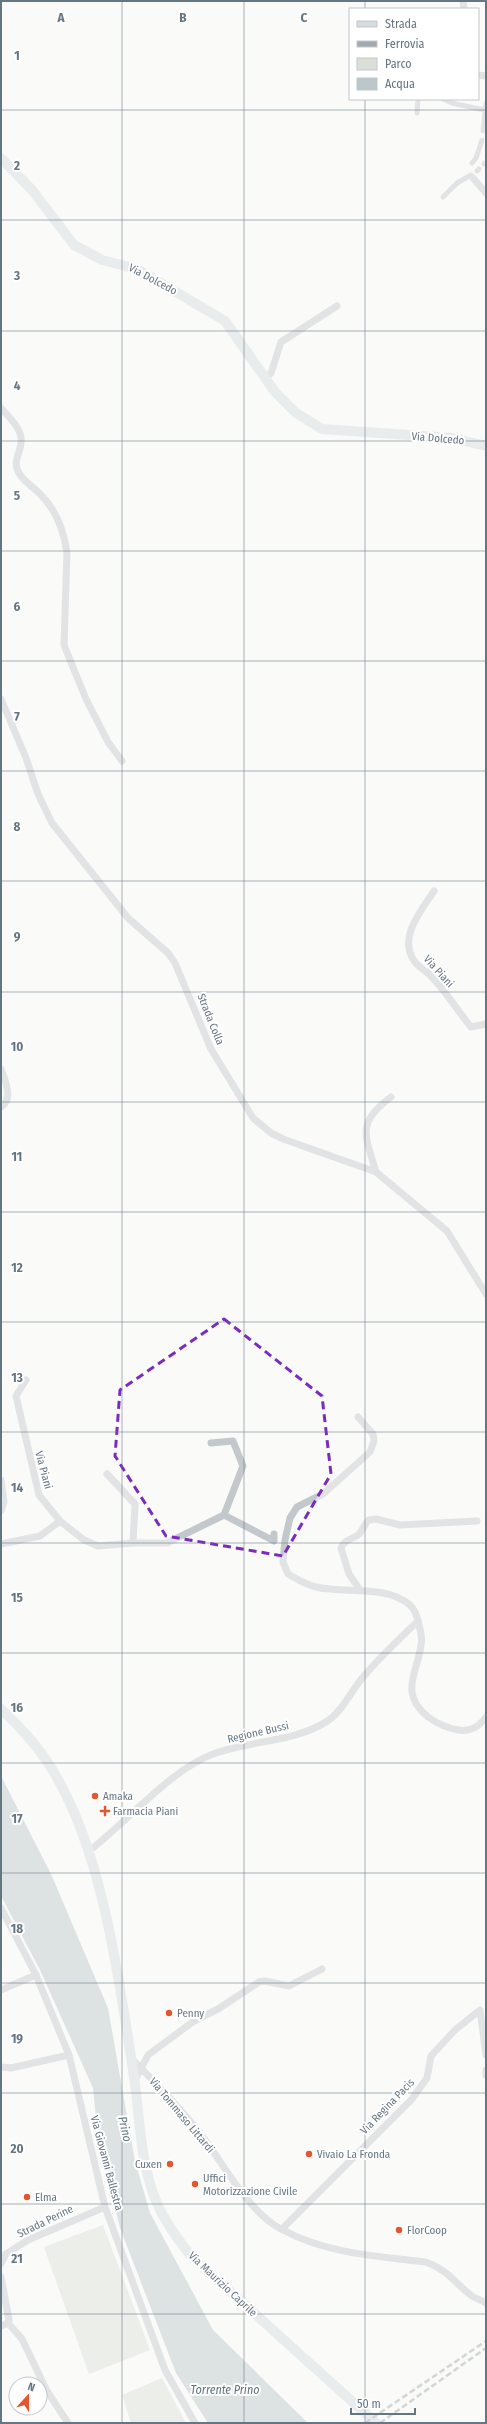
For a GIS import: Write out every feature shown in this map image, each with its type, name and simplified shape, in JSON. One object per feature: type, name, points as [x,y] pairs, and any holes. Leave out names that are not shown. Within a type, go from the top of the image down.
[{"type":"main road","name":"Via Dolcedo","points":[[1,158],[32,190],[74,245],[102,260],[137,269],[225,321],[275,392],[296,413],[322,429],[452,438],[486,446]]},
{"type":"main road","points":[[1,1709],[34,1744],[50,1766],[63,1789],[89,1851],[106,1916],[131,2058]]},
{"type":"main road","name":"Via Maurizio Caprile","points":[[131,2058],[144,2159],[156,2201],[174,2234],[192,2257],[376,2423]]},
{"type":"street","points":[[417,113],[418,100]]},
{"type":"street","points":[[444,100],[484,110]]},
{"type":"street","points":[[483,131],[484,110],[486,103]]},
{"type":"street","points":[[472,163],[480,150],[482,140]]},
{"type":"street","points":[[444,197],[457,183],[476,172],[486,193]]},
{"type":"street","points":[[265,378],[271,373],[281,342],[337,306]]},
{"type":"street","points":[[1,408],[20,434],[22,440],[16,461],[19,473],[51,505],[65,539],[64,645],[86,699],[108,742],[122,761]]},
{"type":"street","name":"Strada Colla","points":[[1,699],[26,758],[38,794],[52,823],[128,918],[168,953],[175,963],[211,1049],[253,1118],[270,1133],[283,1139],[376,1172],[447,1231],[486,1294]]},
{"type":"street","name":"Via Piani","points":[[434,891],[411,929],[409,939],[410,952],[414,962],[429,974],[471,1026],[486,1024]]},
{"type":"street","points":[[1,1069],[8,1097],[5,1104],[1,1107]]},
{"type":"street","points":[[376,1172],[368,1143],[367,1120],[372,1112],[390,1098]]},
{"type":"street","name":"Via Piani","points":[[26,1380],[16,1396],[39,1495],[60,1521],[84,1540],[98,1546],[133,1543],[167,1543],[224,1515]]},
{"type":"street","points":[[358,1417],[373,1434],[374,1441],[370,1452],[323,1494],[297,1508],[290,1518],[284,1562],[288,1574],[316,1587],[360,1590],[399,1599],[410,1605],[417,1613],[422,1634],[421,1645],[413,1671],[412,1690],[416,1702],[423,1712],[435,1722],[448,1728],[464,1731],[473,1729],[486,1717]]},
{"type":"street","points":[[211,1443],[233,1441],[243,1466],[224,1515],[274,1541],[274,1534]]},
{"type":"street","points":[[108,1474],[136,1504],[133,1543]]},
{"type":"street","points":[[1,1480],[4,1502],[1,1511]]},
{"type":"street","points":[[360,1590],[349,1574],[341,1548],[347,1540],[357,1536],[369,1520],[376,1519],[400,1525],[477,1521]]},
{"type":"street","points":[[1,1544],[40,1536],[60,1521]]},
{"type":"street","name":"Regione Bussi","points":[[89,1851],[111,1835],[157,1791],[187,1769],[212,1754],[291,1736],[320,1726],[330,1719],[350,1696],[361,1679],[418,1620]]},
{"type":"street","name":"Via Giovanni Ballestra","points":[[1,1908],[36,1975],[69,2055],[105,2207],[165,2370],[195,2423]]},
{"type":"street","points":[[134,2080],[148,2055],[182,2030],[258,1982],[265,1981],[289,1986],[322,1969]]},
{"type":"street","points":[[1,1990],[36,1975]]},
{"type":"street","name":"Via Regina Pacis","points":[[483,2009],[486,2055]]},
{"type":"street","name":"Via Regina Pacis","points":[[282,2229],[412,2099],[427,2078],[431,2056],[455,2030],[483,2009]]},
{"type":"street","points":[[1,2067],[11,2068],[69,2055]]},
{"type":"street","name":"Via Tommaso Littardi","points":[[131,2058],[141,2066],[199,2132],[256,2208],[282,2229],[350,2254],[426,2262],[445,2270],[472,2296],[486,2304]]},
{"type":"street","points":[[486,2070],[486,2075]]},
{"type":"street","name":"Strada Perine","points":[[1,2264],[6,2254],[28,2240],[105,2207]]},
{"type":"street","points":[[1,2277],[9,2320],[4,2325],[22,2339],[47,2391],[68,2423]]},
{"type":"highlighted area","points":[[224,1319],[322,1396],[331,1474],[283,1556],[166,1536],[115,1456],[120,1390]]},
{"type":"green space","points":[[103,2225],[150,2350],[89,2374],[44,2247]]},
{"type":"green space","points":[[162,2378],[186,2423],[131,2423],[122,2395]]},
{"type":"water","name":"Torrente Prino","points":[[1,1776],[51,1874],[108,2008],[135,2161],[150,2213],[213,2330],[308,2423],[208,2423],[176,2373],[120,2228],[98,2138],[93,2088],[40,1970],[1,1896]]},
{"type":"railway","points":[[365,2423],[486,2341]]},
{"type":"railway","points":[[380,2423],[486,2348]]},
{"type":"place","name":"Amaka","points":[[95,1796]]},
{"type":"place","name":"Farmacia Piani","points":[[105,1811]]},
{"type":"place","name":"Penny","points":[[169,2013]]},
{"type":"place","name":"Vivaio La Fronda","points":[[309,2154]]},
{"type":"place","name":"Cuxen","points":[[170,2164]]},
{"type":"place","name":"Uffici Motorizzazione Civile","points":[[195,2184]]},
{"type":"place","name":"Elma","points":[[27,2197]]},
{"type":"place","name":"FlorCoop","points":[[399,2230]]},
{"type":"water label","name":"Prino","points":[[125,2129]]}]
